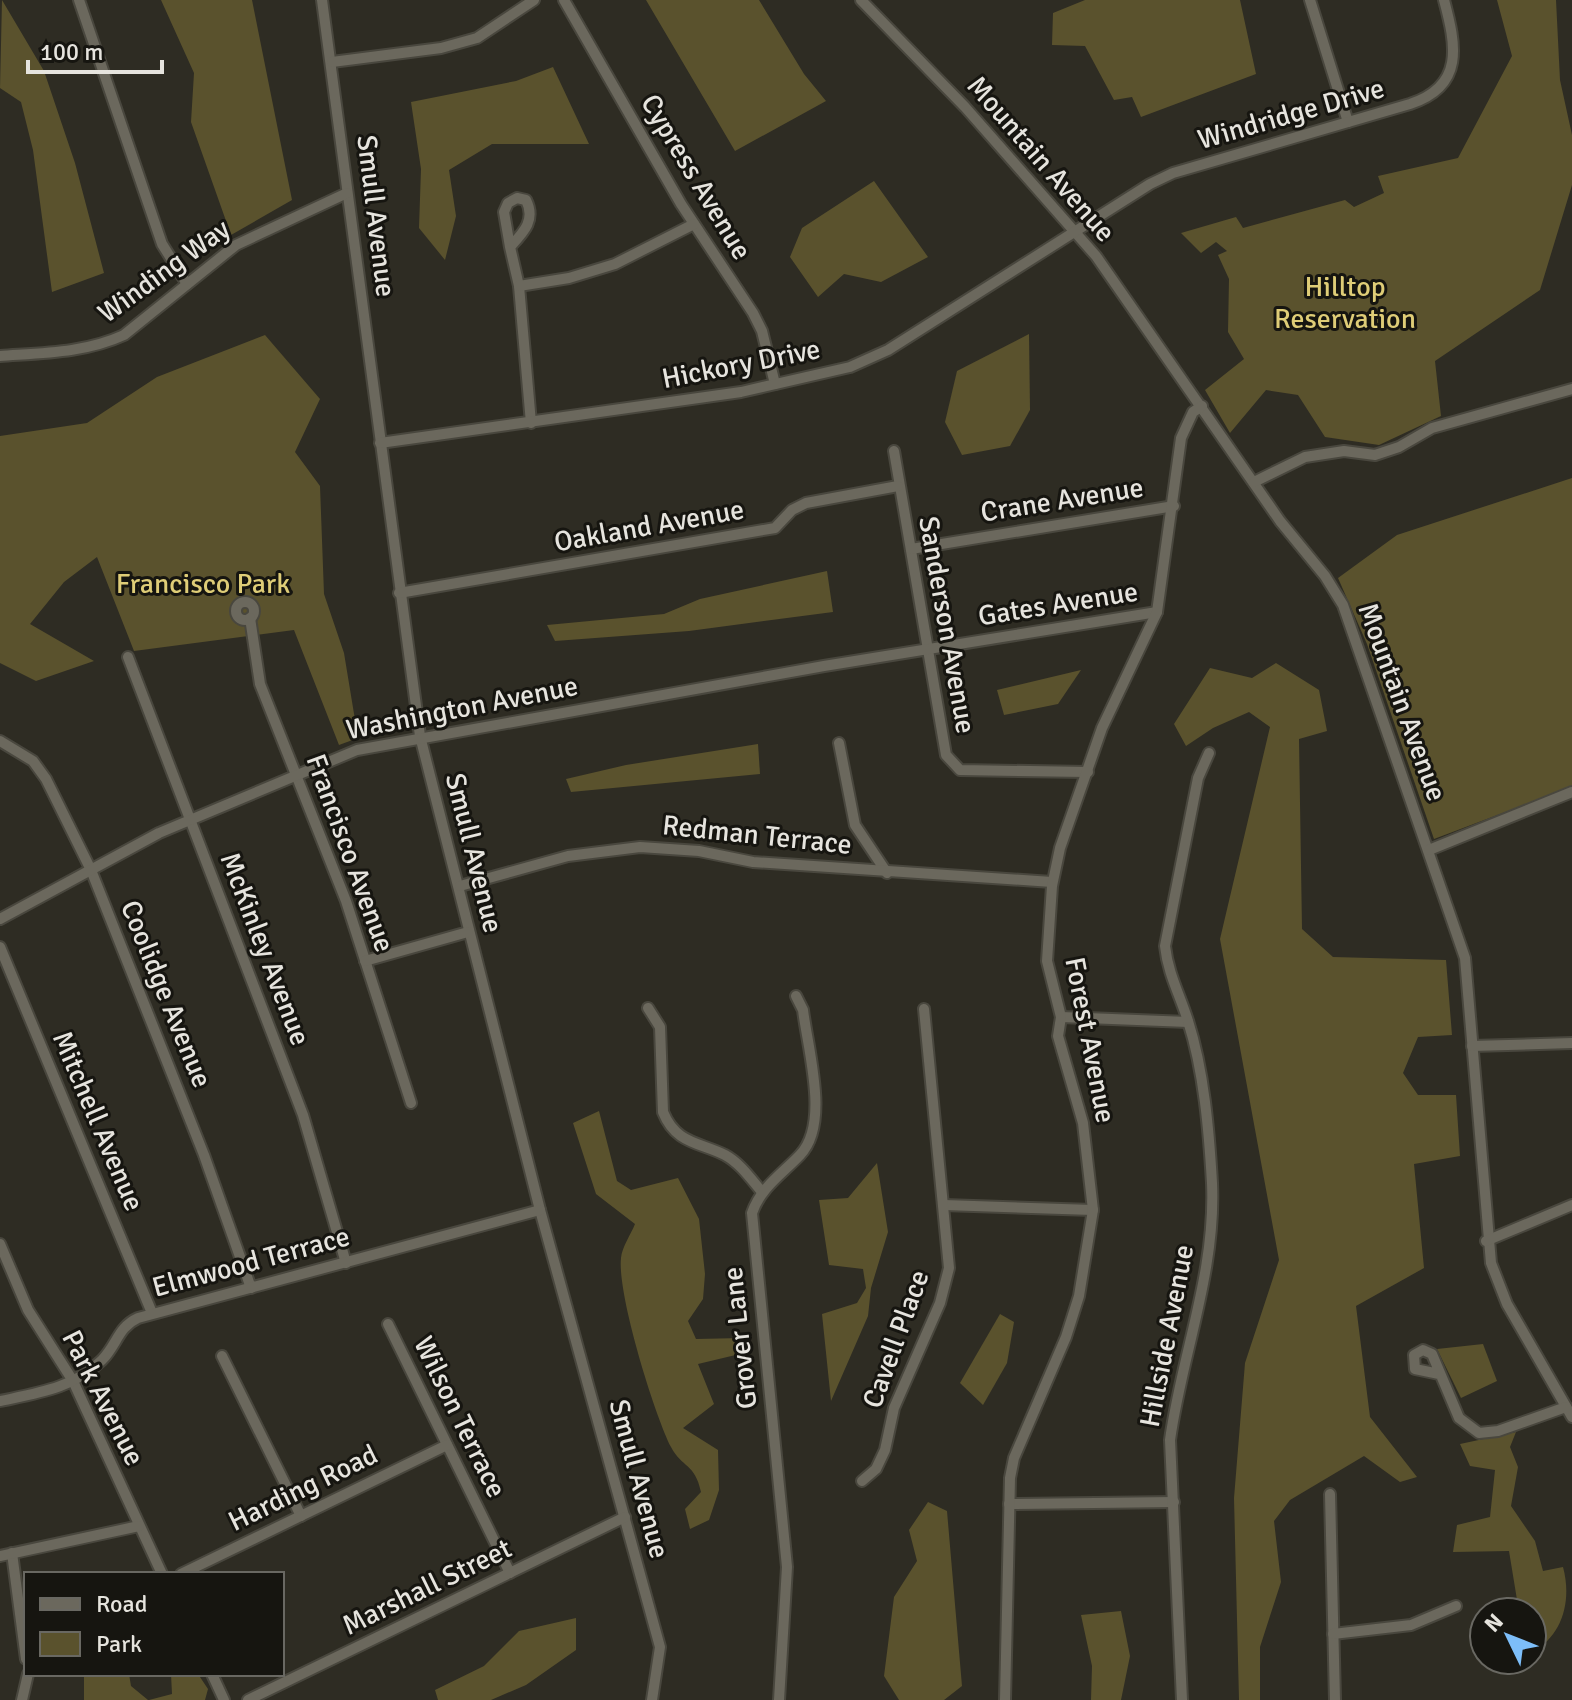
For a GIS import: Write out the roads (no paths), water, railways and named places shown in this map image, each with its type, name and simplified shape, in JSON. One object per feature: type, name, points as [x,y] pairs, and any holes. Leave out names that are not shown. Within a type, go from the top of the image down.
[{"type":"street","points":[[79,0],[162,244],[187,284]]},
{"type":"street","name":"Smull Avenue","points":[[322,0],[420,736],[540,1210],[660,1647],[652,1700]]},
{"type":"street","points":[[332,62],[441,48],[477,38],[534,0]]},
{"type":"street","name":"Cypress Avenue","points":[[564,0],[694,224],[762,331],[775,384]]},
{"type":"street","name":"Mountain Avenue","points":[[861,0],[965,107],[1076,232],[1325,576],[1350,619],[1465,958],[1486,1241],[1495,1277],[1507,1304],[1569,1412]]},
{"type":"street","points":[[1310,0],[1348,122]]},
{"type":"street","name":"Windridge Drive","points":[[1076,232],[1138,191],[1173,173],[1422,100],[1441,86],[1450,71],[1455,47],[1444,0]]},
{"type":"street","name":"Winding Way","points":[[0,356],[103,345],[124,335],[236,245],[347,193]]},
{"type":"street","points":[[519,286],[569,278],[615,264],[694,224]]},
{"type":"street","name":"Hickory Drive","points":[[380,443],[531,423],[775,384],[850,367],[888,350],[1076,232]]},
{"type":"street","points":[[510,247],[519,286],[531,423]]},
{"type":"street","points":[[1254,482],[1305,457],[1344,451],[1375,455],[1399,447],[1432,428],[1572,389]]},
{"type":"street","name":"Forest Avenue","points":[[1005,1700],[1009,1504],[1014,1458],[1047,1385],[1079,1296],[1093,1210],[1083,1123],[1058,1036],[1061,1017],[1047,961],[1052,882],[1060,848],[1102,728],[1157,612],[1181,438],[1193,412],[1202,406]]},
{"type":"street","name":"Sanderson Avenue","points":[[894,451],[946,755],[960,770],[1088,772]]},
{"type":"street","name":"Oakland Avenue","points":[[399,593],[775,528],[792,510],[806,503],[898,486]]},
{"type":"street","name":"Crane Avenue","points":[[911,549],[1174,506]]},
{"type":"street","name":"Gates Avenue","points":[[824,666],[1157,612]]},
{"type":"street","name":"Francisco Avenue","points":[[250,618],[260,684],[346,901],[411,1103]]},
{"type":"street","name":"McKinley Avenue","points":[[128,657],[303,1115],[346,1263]]},
{"type":"street","name":"Washington Avenue","points":[[0,919],[189,820],[357,750],[420,736],[824,666]]},
{"type":"street","name":"Coolidge Avenue","points":[[0,741],[33,761],[46,779],[91,870],[204,1155],[251,1288]]},
{"type":"street","points":[[839,743],[855,825],[887,873]]},
{"type":"street","name":"Hillside Avenue","points":[[1182,1700],[1170,1440],[1175,1403],[1208,1270],[1212,1228],[1206,1113],[1188,1022],[1168,972],[1165,946],[1198,778],[1209,753]]},
{"type":"street","points":[[1429,850],[1572,792]]},
{"type":"street","name":"Redman Terrace","points":[[460,886],[568,856],[640,847],[699,851],[753,862],[1052,882]]},
{"type":"street","points":[[365,961],[468,932]]},
{"type":"street","name":"Mitchell Avenue","points":[[0,947],[152,1313]]},
{"type":"street","points":[[648,1008],[660,1027],[663,1112],[668,1123],[685,1141],[726,1155],[762,1192],[801,1154],[811,1140],[817,1121],[803,1010],[796,996]]},
{"type":"street","name":"Cavell Place","points":[[862,1481],[876,1469],[885,1450],[899,1394],[944,1291],[949,1258],[924,1009]]},
{"type":"street","points":[[1061,1017],[1188,1022]]},
{"type":"street","points":[[1472,1046],[1572,1043]]},
{"type":"street","name":"Grover Lane","points":[[762,1192],[752,1213],[752,1226],[787,1567],[779,1700]]},
{"type":"street","points":[[944,1205],[1093,1210]]},
{"type":"street","points":[[1486,1241],[1572,1205]]},
{"type":"street","name":"Elmwood Terrace","points":[[0,1401],[62,1388],[106,1356],[126,1324],[152,1313],[540,1210]]},
{"type":"street","name":"Park Avenue","points":[[0,1244],[28,1310],[73,1381],[161,1572]]},
{"type":"street","name":"Wilson Terrace","points":[[388,1324],[510,1573]]},
{"type":"street","points":[[222,1356],[301,1516]]},
{"type":"street","points":[[1439,1374],[1459,1418],[1479,1433],[1569,1412]]},
{"type":"street","name":"Harding Road","points":[[185,1572],[447,1445]]},
{"type":"street","points":[[1330,1494],[1335,1700]]},
{"type":"street","points":[[1009,1504],[1174,1502]]},
{"type":"street","name":"Marshall Street","points":[[248,1700],[625,1517]]},
{"type":"street","points":[[0,1556],[139,1526]]},
{"type":"street","points":[[12,1553],[24,1644]]},
{"type":"street","points":[[1333,1634],[1411,1625],[1456,1606]]},
{"type":"street","points":[[22,1700],[28,1676]]},
{"type":"street","points":[[213,1676],[221,1697]]},
{"type":"park label","name":"Hilltop Reservation","points":[[1345,303]]},
{"type":"park label","name":"Francisco Park","points":[[203,584]]}]
